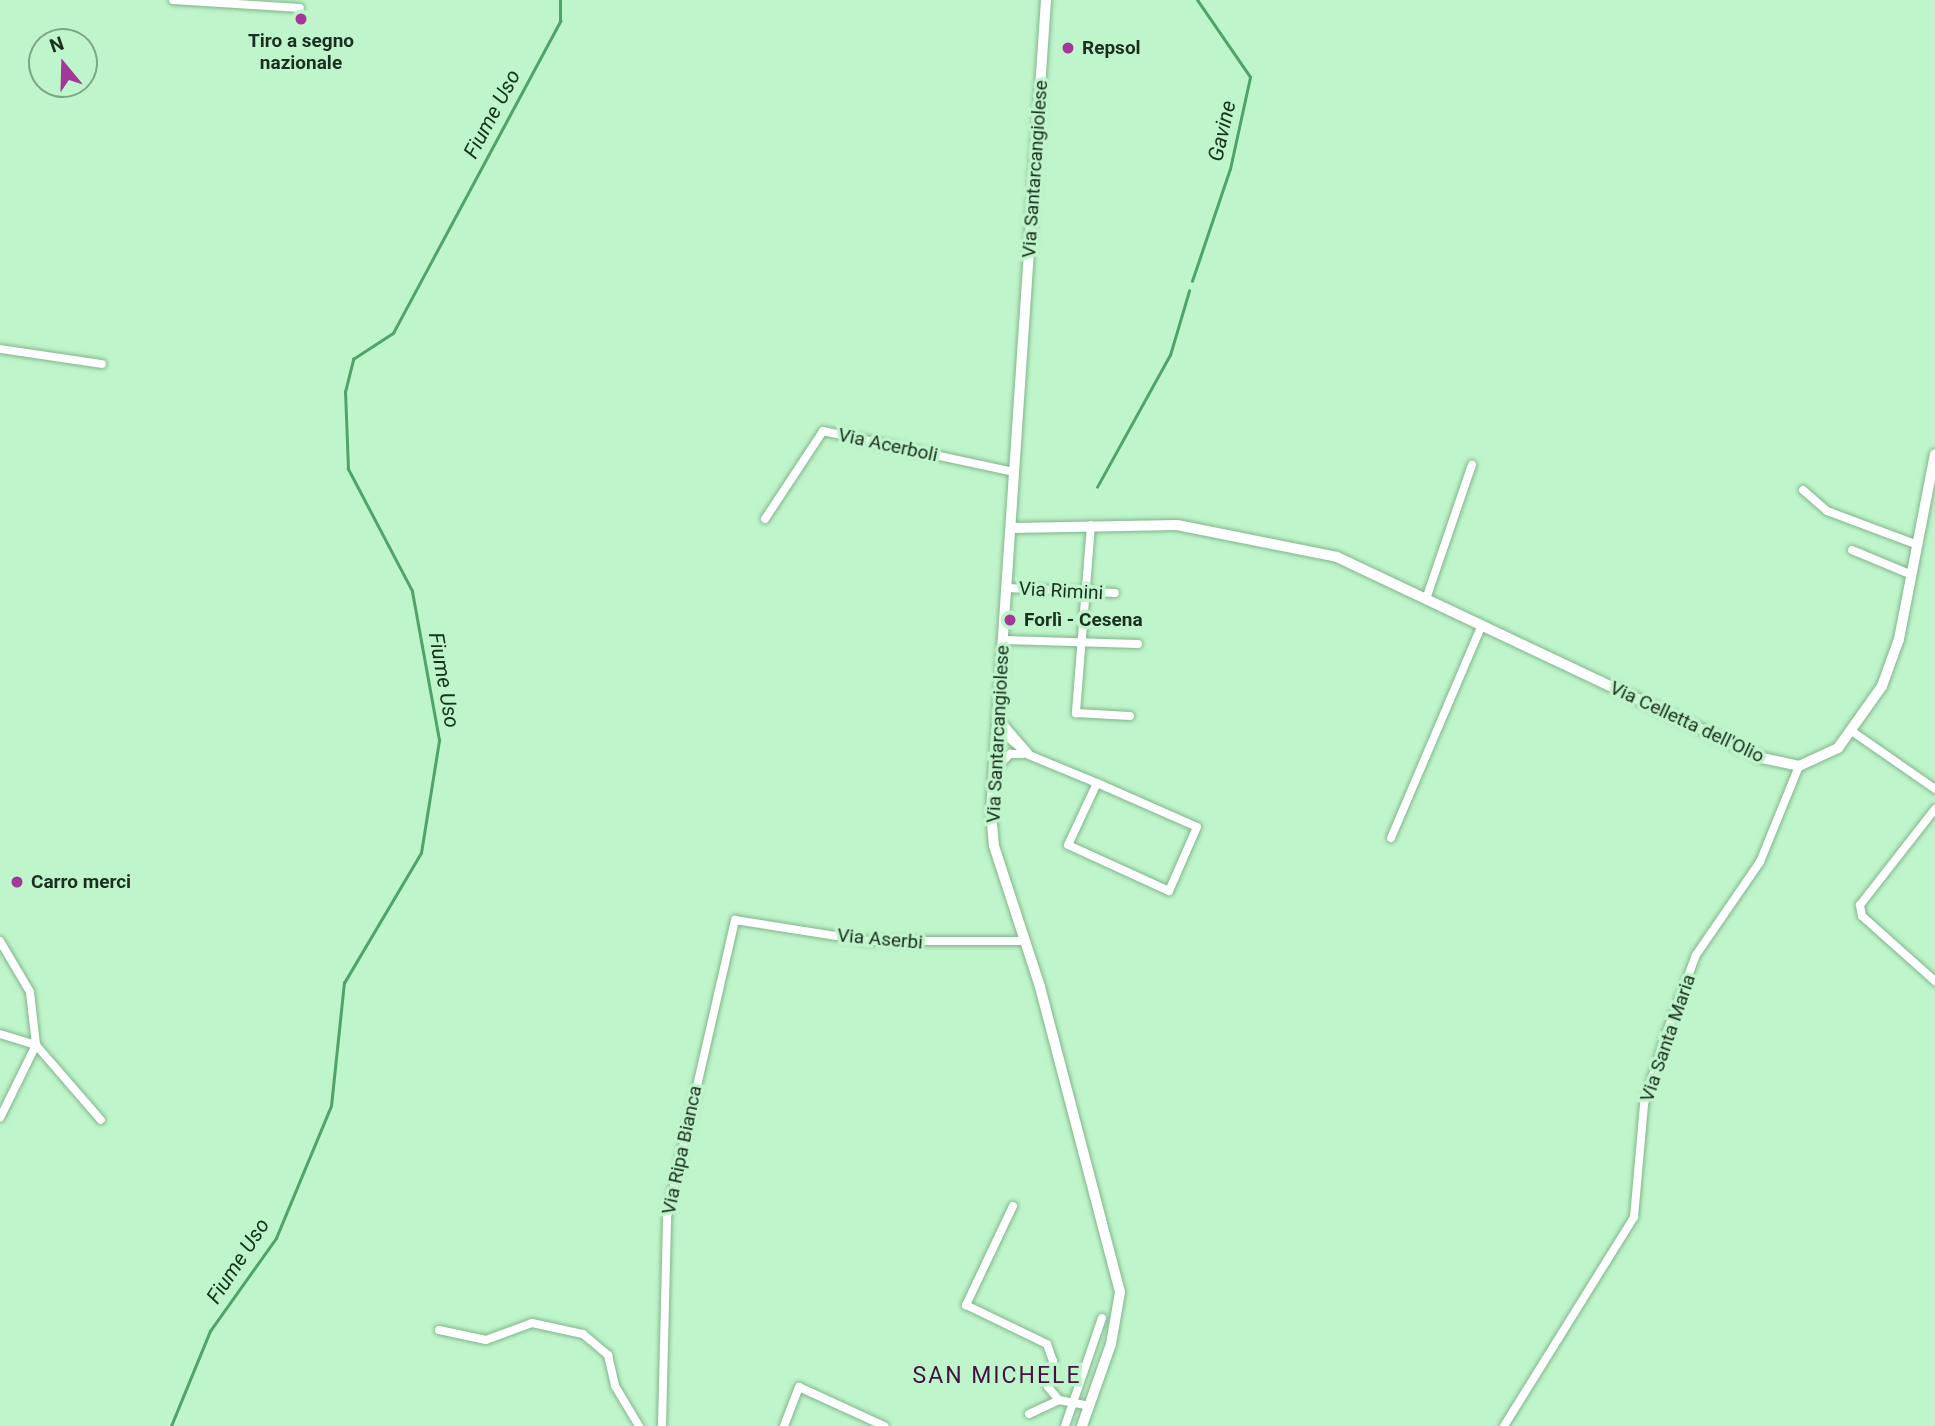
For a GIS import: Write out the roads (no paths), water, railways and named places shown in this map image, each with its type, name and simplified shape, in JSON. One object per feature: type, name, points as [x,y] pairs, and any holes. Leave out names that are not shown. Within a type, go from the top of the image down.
[{"type":"main road","name":"Via Santarcangiolese","points":[[1046,0],[1012,528],[993,771],[994,846],[1025,941],[1120,1292],[1114,1331],[1082,1426]]},
{"type":"street","points":[[173,0],[300,8]]},
{"type":"street","points":[[0,349],[102,364]]},
{"type":"street","name":"Via Acerboli","points":[[765,519],[823,431],[1015,472]]},
{"type":"street","points":[[1799,766],[1829,755],[1853,732],[1892,662],[1935,454]]},
{"type":"street","points":[[1426,599],[1472,465]]},
{"type":"street","points":[[1803,490],[1827,511],[1917,545]]},
{"type":"street","points":[[1091,525],[1076,713],[1130,716]]},
{"type":"street","name":"Via Celletta dell'Olio","points":[[1012,528],[1177,525],[1314,551],[1426,599],[1762,758],[1799,766]]},
{"type":"street","points":[[1852,550],[1912,575]]},
{"type":"street","name":"Via Rimini","points":[[1007,588],[1115,593]]},
{"type":"street","points":[[1391,838],[1482,625]]},
{"type":"street","points":[[1004,640],[1080,640],[1138,644]]},
{"type":"street","points":[[998,724],[1029,755]]},
{"type":"street","points":[[1853,732],[1935,789]]},
{"type":"street","points":[[993,771],[1010,754],[1029,755],[1097,783],[1197,827],[1169,891],[1068,845],[1097,783]]},
{"type":"street","name":"Via Santa Maria","points":[[1504,1426],[1634,1217],[1644,1104],[1665,1037],[1696,955],[1760,862],[1799,766]]},
{"type":"street","points":[[1935,809],[1860,905],[1862,916],[1935,981]]},
{"type":"street","name":"Via Aserbi","points":[[735,920],[868,941],[1025,941]]},
{"type":"street","name":"Via Ripa Bianca","points":[[662,1426],[667,1217],[735,920]]},
{"type":"street","points":[[0,941],[30,992],[36,1045],[0,1118]]},
{"type":"street","points":[[0,1034],[36,1045],[101,1120]]},
{"type":"street","points":[[1013,1206],[966,1305],[1047,1344],[1053,1361],[1048,1387],[1059,1400]]},
{"type":"street","points":[[1065,1426],[1102,1318]]},
{"type":"street","points":[[439,1330],[486,1340],[531,1322],[583,1334],[608,1354],[615,1386],[639,1426]]},
{"type":"street","points":[[784,1426],[799,1387],[884,1426]]},
{"type":"street","points":[[1029,1414],[1059,1400],[1089,1406]]},
{"type":"waterway","name":"Fiume Uso","points":[[171,1426],[210,1331],[276,1238],[331,1106],[344,983],[421,853],[439,740],[412,591],[348,469],[345,392],[353,359],[393,333],[560,21],[560,0]]},
{"type":"waterway","name":"Gavine","points":[[1192,281],[1230,169],[1250,77],[1197,0]]},
{"type":"waterway","name":"Gavine","points":[[1097,487],[1170,355],[1189,291]]},
{"type":"place","name":"Tiro a segno nazionale","points":[[301,19]]},
{"type":"place","name":"Repsol","points":[[1068,48]]},
{"type":"place","name":"Forlì - Cesena","points":[[1010,620]]},
{"type":"place","name":"Carro merci","points":[[17,882]]},
{"type":"district","name":"SAN MICHELE","points":[[997,1376]]}]
